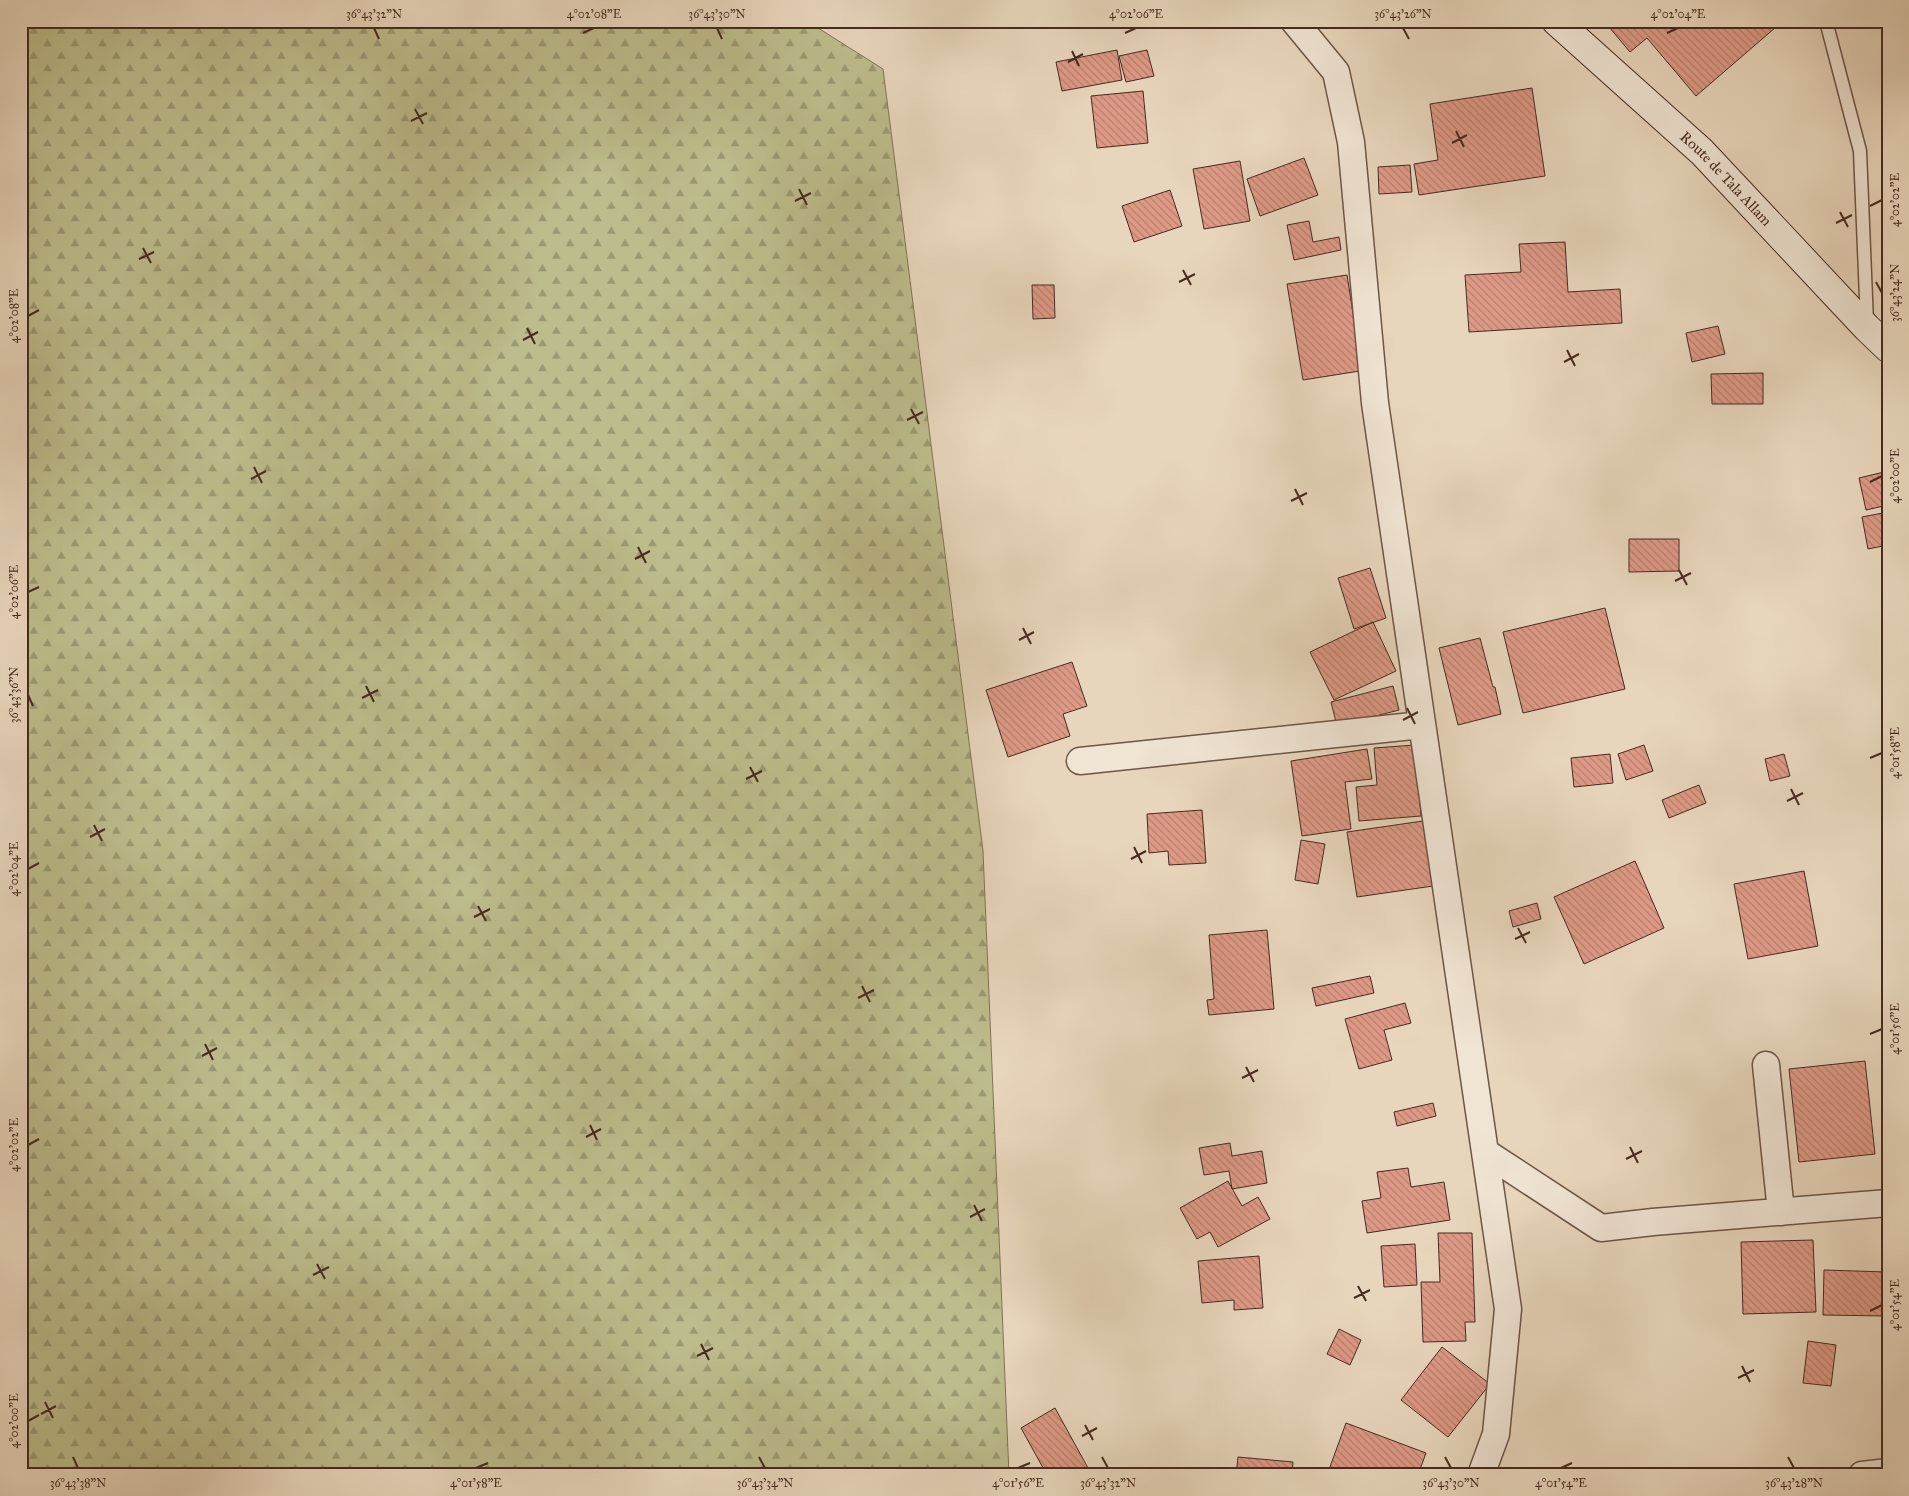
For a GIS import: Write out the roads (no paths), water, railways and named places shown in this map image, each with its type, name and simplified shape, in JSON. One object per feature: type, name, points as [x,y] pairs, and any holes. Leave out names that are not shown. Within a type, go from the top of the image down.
[{"type":"main road","name":"Route de Tala Allam","points":[[1556,21],[1702,152],[1888,348]]},
{"type":"street","points":[[1294,21],[1336,72],[1351,142],[1375,403],[1508,1309],[1496,1434],[1482,1475]]},
{"type":"street","points":[[1080,761],[1422,725]]},
{"type":"street","points":[[1766,1065],[1781,1212]]},
{"type":"street","points":[[1485,1152],[1602,1228],[1888,1203]]},
{"type":"street","points":[[1862,1475],[1888,1472]]},
{"type":"lane","points":[[1826,21],[1860,151],[1867,328]]}]
